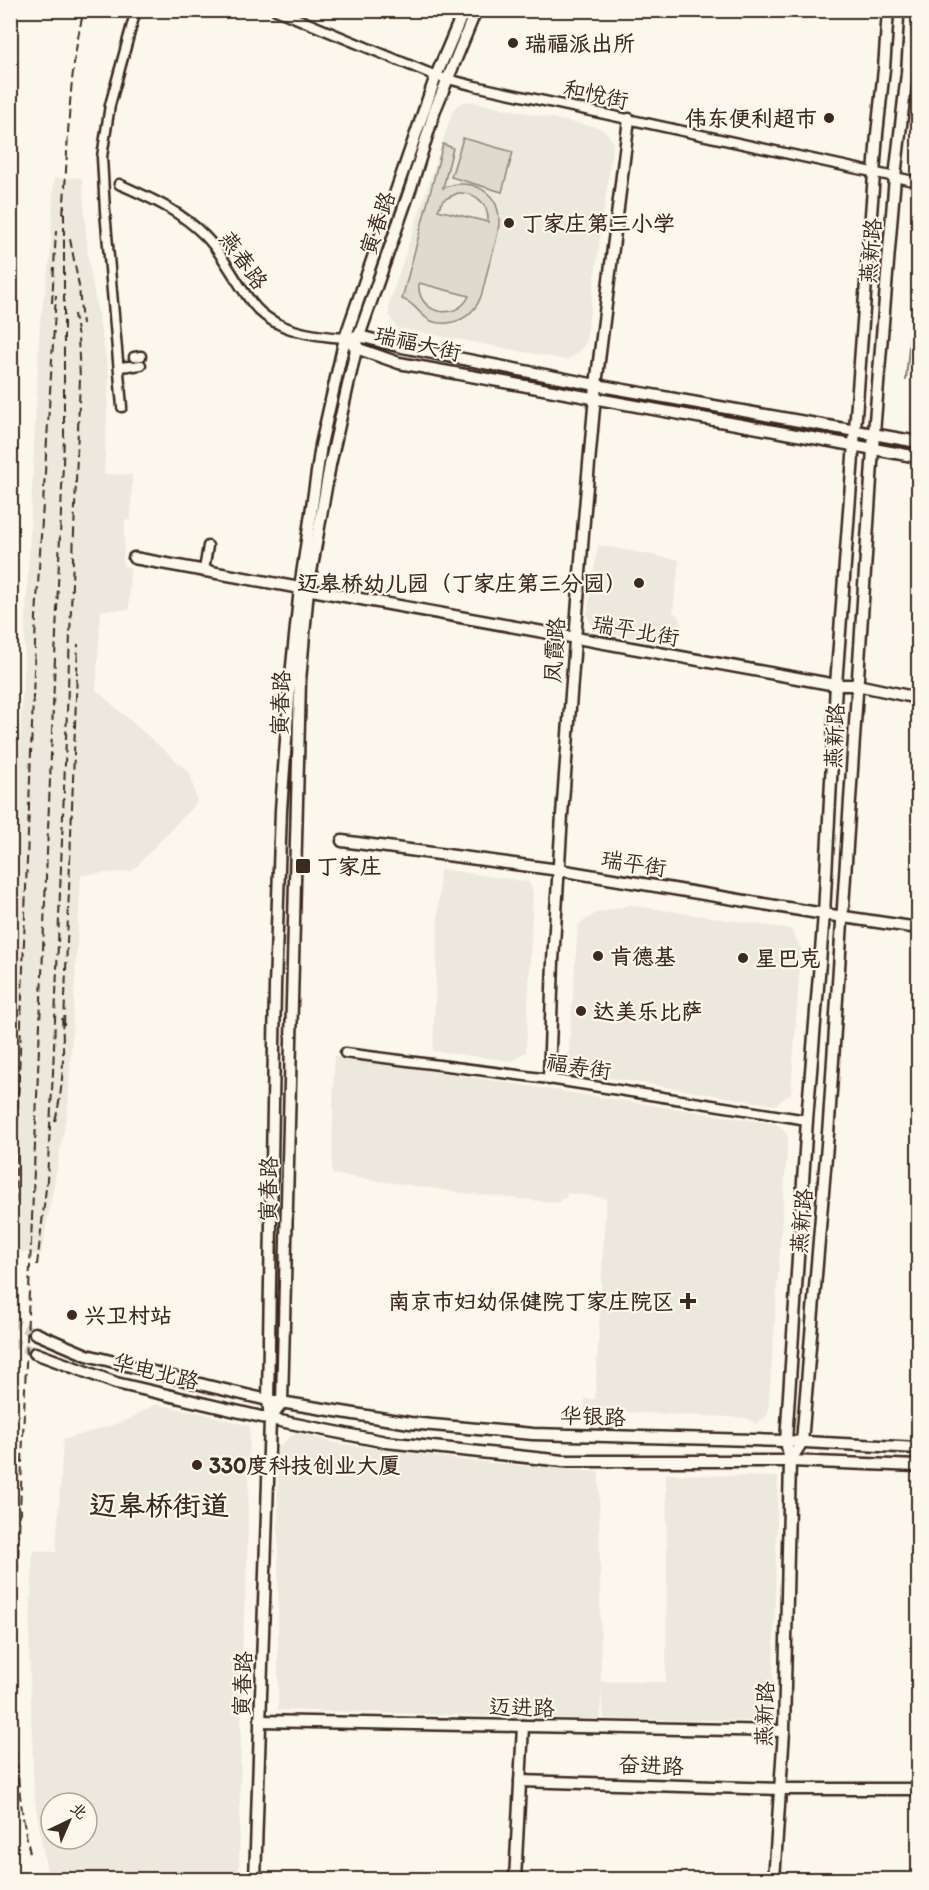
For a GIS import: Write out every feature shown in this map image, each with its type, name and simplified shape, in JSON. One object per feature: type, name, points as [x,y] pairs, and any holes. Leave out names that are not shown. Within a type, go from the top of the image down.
[{"type":"street","points":[[122,407],[102,157],[110,105],[136,10]]},
{"type":"street","name":"和悦街","points":[[276,10],[436,76],[918,182]]},
{"type":"street","name":"寅春路","points":[[255,1880],[270,1419],[268,1400],[280,810],[290,685],[321,445],[345,338],[436,76],[464,10]]},
{"type":"street","name":"寅春路","points":[[282,1403],[304,588],[358,336],[411,187],[435,110],[476,10]]},
{"type":"street","name":"燕新路","points":[[774,1880],[784,1731],[790,1461],[786,1441],[807,1119],[824,914],[836,685],[888,10]]},
{"type":"street","name":"燕新路","points":[[790,1461],[802,1442],[829,1121],[874,433],[911,10]]},
{"type":"street","name":"凤霞路","points":[[549,1079],[559,870],[575,639],[596,385],[628,119]]},
{"type":"street","name":"燕春路","points":[[119,184],[180,213],[207,237],[228,264],[253,305],[273,322],[314,336],[345,338]]},
{"type":"street","name":"瑞福大街","points":[[345,338],[358,336],[402,347],[596,385],[918,441]]},
{"type":"street","name":"瑞福大街","points":[[345,338],[356,348],[399,363],[918,458]]},
{"type":"street","points":[[118,362],[135,361]]},
{"type":"street","points":[[204,570],[208,546]]},
{"type":"street","name":"瑞平北街","points":[[134,558],[575,639],[836,685],[857,685],[918,698]]},
{"type":"street","name":"瑞平街","points":[[342,841],[559,870],[918,928]]},
{"type":"street","name":"福寿街","points":[[345,1053],[549,1079],[807,1119]]},
{"type":"street","name":"华电北路","points":[[34,1333],[97,1358],[268,1400]]},
{"type":"street","name":"华电北路","points":[[35,1353],[116,1383],[270,1419]]},
{"type":"street","name":"华银路","points":[[268,1400],[410,1423],[533,1434],[786,1441],[918,1448]]},
{"type":"street","points":[[270,1419],[282,1403]]},
{"type":"street","name":"华银路","points":[[270,1419],[386,1442],[563,1461],[790,1461],[918,1466]]},
{"type":"street","name":"迈进路","points":[[260,1721],[784,1731]]},
{"type":"street","points":[[515,1880],[523,1726]]},
{"type":"street","name":"奋进路","points":[[520,1781],[781,1789],[918,1789]]},
{"type":"shaded area","name":"丁家庄第三小学","points":[[468,101],[600,128],[608,134],[613,143],[586,342],[578,353],[567,360],[397,328],[389,315],[389,304],[453,110],[459,104]]},
{"type":"shaded area","points":[[463,138],[513,152],[502,192],[451,177]]},
{"type":"shaded area","points":[[443,144],[453,148],[443,188],[462,184],[480,188],[493,200],[497,209],[498,231],[490,263],[476,307],[458,321],[439,323],[432,321],[402,299]],"holes":[[[458,193],[464,193],[480,200],[486,210],[488,222],[438,210],[443,200]],[[419,283],[469,296],[455,310],[438,311],[424,301]]]},
{"type":"shaded area","points":[[54,178],[82,178],[88,258],[109,375],[104,474],[132,475],[131,520],[125,520],[123,566],[130,567],[129,610],[101,610],[96,690],[190,773],[197,802],[132,871],[81,875],[68,1107],[41,1255],[11,1250],[10,948],[40,322],[50,258]]},
{"type":"shaded area","points":[[918,304],[918,427],[909,425]]},
{"type":"shaded area","points":[[598,545],[679,560],[673,611],[681,620],[677,641],[666,639],[664,645],[603,632],[591,625],[587,614]]},
{"type":"shaded area","points":[[440,869],[529,882],[533,892],[526,1052],[512,1061],[433,1051]]},
{"type":"shaded area","points":[[630,905],[790,929],[801,948],[791,1094],[775,1105],[580,1073],[573,1069],[568,1061],[578,925],[596,913]]},
{"type":"shaded area","name":"南京市妇幼保健院丁家庄院区","points":[[334,1056],[776,1124],[783,1129],[788,1137],[768,1415],[756,1424],[747,1418],[585,1410],[585,1399],[595,1399],[606,1198],[567,1193],[566,1198],[562,1198],[558,1203],[464,1193],[332,1174]]},
{"type":"shaded area","points":[[155,1404],[250,1426],[242,1653],[239,1879],[48,1879],[43,1851],[99,1851],[99,1791],[39,1791],[39,1825],[34,1795],[29,1652],[33,1550],[56,1552],[63,1440],[128,1420]]},
{"type":"shaded area","points":[[296,1432],[335,1443],[468,1461],[599,1472],[601,1682],[666,1682],[666,1474],[778,1477],[772,1717],[765,1721],[604,1719],[601,1689],[601,1719],[278,1710],[278,1447]]},
{"type":"waterway","points":[[906,380],[918,245]]},
{"type":"tunnel","points":[[10,1321],[35,1333]]},
{"type":"tunnel","points":[[10,1341],[35,1353]]},
{"type":"railway","points":[[63,214],[71,86],[84,10]]},
{"type":"railway","points":[[30,1853],[24,1826],[18,1771],[15,1716],[15,1632],[64,439],[64,206]]},
{"type":"railway","points":[[52,303],[56,231]]},
{"type":"railway","points":[[70,239],[79,286],[82,325]]},
{"type":"railway","points":[[10,1419],[17,1131],[36,617],[56,295]]},
{"type":"railway","points":[[37,1265],[47,1180],[53,1072],[80,378],[74,314]]},
{"type":"railway","points":[[64,1025],[78,644]]},
{"type":"railway","points":[[55,1121],[63,1069],[62,1017]]},
{"type":"railway","points":[[10,1858],[16,1880]]},
{"type":"place","name":"瑞福派出所","points":[[513,43]]},
{"type":"place","name":"伟东便利超市","points":[[829,118]]},
{"type":"place","name":"丁家庄第三小学","points":[[509,223]]},
{"type":"place","name":"迈皋桥幼儿园（丁家庄第三分园）","points":[[639,583]]},
{"type":"place","name":"丁家庄","points":[[303,866]]},
{"type":"place","name":"肯德基","points":[[598,956]]},
{"type":"place","name":"星巴克","points":[[743,958]]},
{"type":"place","name":"达美乐比萨","points":[[581,1011]]},
{"type":"place","name":"南京市妇幼保健院丁家庄院区","points":[[688,1301]]},
{"type":"place","name":"兴卫村站","points":[[72,1315]]},
{"type":"place","name":"330度科技创业大厦","points":[[197,1465]]},
{"type":"district","name":"迈皋桥街道","points":[[159,1505]]}]
